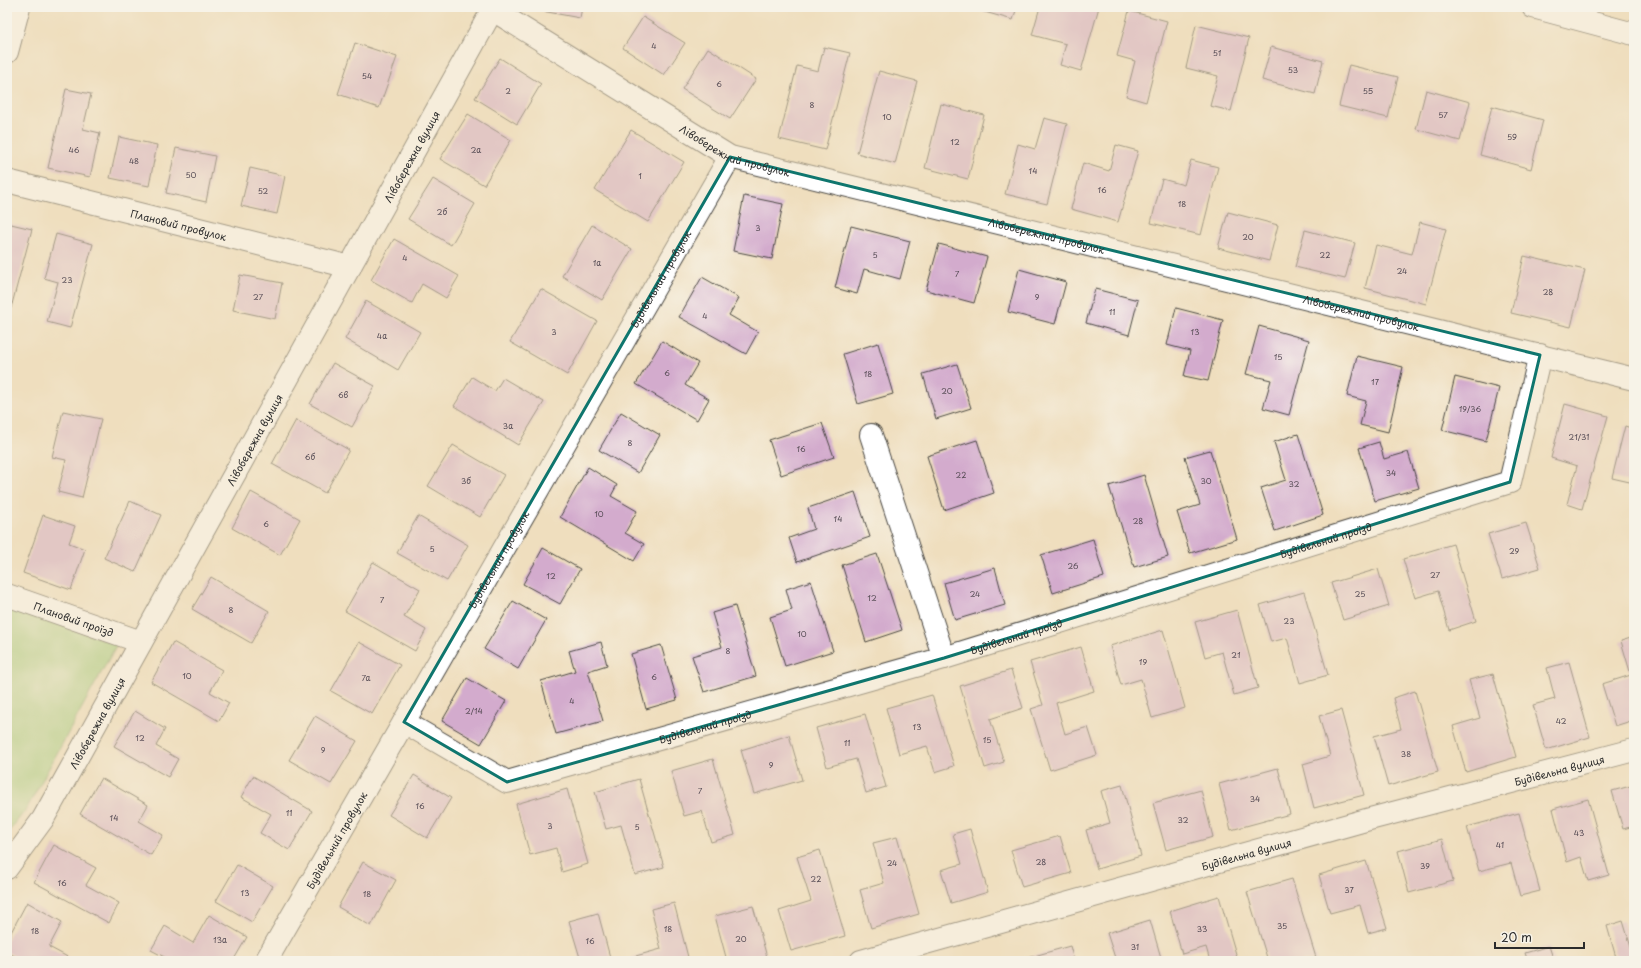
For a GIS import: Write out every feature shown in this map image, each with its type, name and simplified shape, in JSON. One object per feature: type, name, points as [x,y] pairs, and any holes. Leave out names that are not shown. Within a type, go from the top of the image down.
[{"type":"street","points":[[7,52],[19,7]]},
{"type":"street","points":[[1533,7],[1634,34]]},
{"type":"street","name":"Лівобережний провулок","points":[[493,9],[730,157],[1624,376]]},
{"type":"street","name":"Лівобережна вулиця","points":[[7,868],[43,819],[493,9]]},
{"type":"street","name":"Будівельний провулок","points":[[266,961],[730,157]]},
{"type":"street","name":"Плановий провулок","points":[[7,181],[350,268]]},
{"type":"street","name":"Будівельний проїзд","points":[[404,722],[507,782],[944,658],[1510,482],[1540,355]]},
{"type":"street","points":[[1624,376],[1634,364]]},
{"type":"street","points":[[871,435],[944,658]]},
{"type":"street","name":"Плановий проїзд","points":[[7,595],[141,642]]},
{"type":"street","name":"Будівельна вулиця","points":[[861,961],[1358,822],[1634,750]]},
{"type":"highlighted area","points":[[730,157],[1540,355],[1510,482],[944,658],[507,782],[404,722]]},
{"type":"green space","points":[[7,606],[117,644],[27,808],[7,834]]},
{"type":"building","points":[[543,7],[582,7],[580,18],[542,11]]},
{"type":"building","points":[[967,7],[1017,7],[1013,20]]},
{"type":"building","points":[[1040,7],[1099,7],[1081,71],[1060,65],[1066,44],[1032,35]]},
{"type":"building","points":[[1129,11],[1167,21],[1146,102],[1126,96],[1135,61],[1117,56]]},
{"type":"building","points":[[643,17],[685,43],[664,75],[623,48]]},
{"type":"building","points":[[1196,25],[1249,38],[1231,111],[1210,106],[1218,76],[1186,68]]},
{"type":"building","points":[[355,43],[397,57],[379,108],[338,94]]},
{"type":"building","points":[[824,47],[850,53],[825,150],[779,139],[797,66],[818,71]]},
{"type":"building","points":[[1271,47],[1323,61],[1315,94],[1262,80]]},
{"type":"building","points":[[708,48],[756,79],[730,119],[682,89]]},
{"type":"building","points":[[500,58],[541,84],[517,124],[475,98]]},
{"type":"building","points":[[1349,65],[1398,77],[1388,118],[1339,106]]},
{"type":"building","points":[[879,71],[917,81],[895,164],[857,153]]},
{"type":"building","points":[[66,89],[91,94],[83,129],[100,133],[90,177],[48,168]]},
{"type":"building","points":[[1426,90],[1470,102],[1460,141],[1416,129]]},
{"type":"building","points":[[941,104],[984,115],[968,179],[925,168]]},
{"type":"building","points":[[1492,106],[1543,120],[1531,169],[1480,155]]},
{"type":"building","points":[[468,114],[511,140],[484,185],[440,159]]},
{"type":"building","points":[[1044,118],[1067,124],[1047,204],[1005,194],[1018,144],[1035,149]]},
{"type":"building","points":[[631,130],[684,162],[648,222],[595,190]]},
{"type":"building","points":[[119,137],[157,145],[149,186],[110,178]]},
{"type":"building","points":[[1116,145],[1138,151],[1118,222],[1071,209],[1083,163],[1109,171]]},
{"type":"building","points":[[176,148],[215,156],[206,202],[166,193]]},
{"type":"building","points":[[1191,160],[1218,167],[1201,235],[1151,223],[1162,179],[1184,185]]},
{"type":"building","points":[[250,168],[285,176],[277,214],[241,206]]},
{"type":"building","points":[[433,179],[475,204],[451,245],[408,219]]},
{"type":"building","points":[[744,196],[783,204],[772,259],[733,251]]},
{"type":"building","points":[[1228,212],[1278,225],[1269,261],[1218,248]]},
{"type":"building","points":[[1420,222],[1446,229],[1426,304],[1365,288],[1376,245],[1412,254]]},
{"type":"building","points":[[7,223],[32,229],[11,308],[7,307]]},
{"type":"building","points":[[592,225],[632,249],[602,300],[562,276]]},
{"type":"building","points":[[851,226],[910,241],[900,279],[864,269],[857,294],[835,288]]},
{"type":"building","points":[[1305,230],[1355,243],[1345,279],[1295,267]]},
{"type":"building","points":[[56,234],[93,244],[70,328],[47,322],[58,282],[44,278]]},
{"type":"building","points":[[394,239],[459,276],[446,298],[422,284],[412,303],[371,280]]},
{"type":"building","points":[[939,244],[987,257],[974,303],[926,290]]},
{"type":"building","points":[[1524,256],[1585,270],[1571,327],[1511,313]]},
{"type":"building","points":[[1019,269],[1066,282],[1055,324],[1008,312]]},
{"type":"building","points":[[240,275],[282,283],[275,319],[233,310]]},
{"type":"building","points":[[702,277],[739,298],[729,315],[758,332],[746,354],[679,317]]},
{"type":"building","points":[[541,289],[597,321],[567,375],[510,342]]},
{"type":"building","points":[[1095,289],[1138,300],[1129,335],[1086,323]]},
{"type":"building","points":[[366,301],[420,332],[398,370],[345,339]]},
{"type":"building","points":[[1176,308],[1223,320],[1208,381],[1184,376],[1190,351],[1167,345]]},
{"type":"building","points":[[1259,326],[1309,340],[1289,415],[1263,408],[1271,380],[1246,374]]},
{"type":"building","points":[[662,341],[698,363],[685,385],[709,399],[697,420],[636,384]]},
{"type":"building","points":[[878,343],[893,394],[858,404],[843,354]]},
{"type":"building","points":[[1357,356],[1403,367],[1388,432],[1360,425],[1366,401],[1347,396]]},
{"type":"building","points":[[333,363],[375,386],[352,427],[310,404]]},
{"type":"building","points":[[957,364],[971,408],[936,419],[923,374]]},
{"type":"building","points":[[472,377],[495,391],[503,378],[544,402],[518,445],[454,406]]},
{"type":"building","points":[[1455,377],[1499,388],[1486,441],[1442,430]]},
{"type":"building","points":[[1565,404],[1608,416],[1582,509],[1567,504],[1577,466],[1551,458]]},
{"type":"building","points":[[63,411],[101,419],[82,498],[58,492],[66,460],[52,457]]},
{"type":"building","points":[[621,412],[660,435],[638,473],[599,450]]},
{"type":"building","points":[[296,420],[349,450],[325,493],[272,464]]},
{"type":"building","points":[[822,423],[834,457],[781,475],[769,440]]},
{"type":"building","points":[[1625,426],[1634,429],[1634,483],[1612,478]]},
{"type":"building","points":[[1298,434],[1323,515],[1275,531],[1261,488],[1286,480],[1274,442]]},
{"type":"building","points":[[977,440],[994,493],[944,510],[927,456]]},
{"type":"building","points":[[1379,442],[1384,459],[1408,452],[1419,488],[1375,501],[1359,448]]},
{"type":"building","points":[[453,445],[504,475],[480,517],[428,486]]},
{"type":"building","points":[[1210,450],[1237,539],[1190,553],[1177,512],[1200,505],[1185,457]]},
{"type":"building","points":[[588,467],[617,485],[611,496],[637,511],[625,533],[644,544],[634,561],[560,517]]},
{"type":"building","points":[[1144,475],[1168,557],[1134,567],[1109,486]]},
{"type":"building","points":[[251,492],[300,519],[280,555],[232,528]]},
{"type":"building","points":[[855,492],[870,537],[797,562],[789,538],[814,529],[808,508]]},
{"type":"building","points":[[130,501],[161,515],[135,572],[104,558]]},
{"type":"building","points":[[43,515],[75,526],[69,543],[85,549],[71,590],[23,573]]},
{"type":"building","points":[[418,516],[468,545],[447,581],[397,553]]},
{"type":"building","points":[[1526,523],[1540,568],[1502,579],[1488,534]]},
{"type":"building","points":[[1093,539],[1104,577],[1053,593],[1041,555]]},
{"type":"building","points":[[1453,544],[1476,621],[1449,630],[1438,591],[1415,598],[1403,559]]},
{"type":"building","points":[[543,548],[580,569],[560,604],[523,584]]},
{"type":"building","points":[[877,554],[902,630],[866,642],[842,565]]},
{"type":"building","points":[[373,562],[420,589],[404,617],[426,630],[415,651],[345,611]]},
{"type":"building","points":[[995,568],[1005,605],[955,620],[944,583]]},
{"type":"building","points":[[1378,569],[1389,606],[1343,620],[1331,583]]},
{"type":"building","points":[[211,577],[269,611],[251,643],[192,609]]},
{"type":"building","points":[[811,581],[833,651],[785,666],[770,617],[792,610],[786,589]]},
{"type":"building","points":[[1304,592],[1328,675],[1300,683],[1287,638],[1271,642],[1260,605]]},
{"type":"building","points":[[513,601],[546,620],[518,669],[484,649]]},
{"type":"building","points":[[735,606],[756,676],[704,692],[692,656],[722,647],[712,613]]},
{"type":"building","points":[[1237,610],[1258,688],[1234,695],[1222,652],[1205,657],[1195,622]]},
{"type":"building","points":[[1163,630],[1185,708],[1152,718],[1141,679],[1121,685],[1110,646]]},
{"type":"building","points":[[1634,637],[1634,720],[1615,726],[1602,684],[1631,675],[1621,641]]},
{"type":"building","points":[[173,642],[222,670],[210,692],[229,703],[219,721],[151,682]]},
{"type":"building","points":[[359,642],[400,665],[372,714],[331,691]]},
{"type":"building","points":[[601,642],[607,665],[588,671],[603,721],[556,734],[541,681],[575,671],[569,651]]},
{"type":"building","points":[[661,645],[677,700],[646,709],[631,654]]},
{"type":"building","points":[[1081,647],[1094,691],[1056,703],[1065,734],[1088,727],[1097,755],[1050,770],[1031,709],[1043,705],[1030,662]]},
{"type":"building","points":[[1569,662],[1590,737],[1546,750],[1533,705],[1555,699],[1547,668]]},
{"type":"building","points":[[1011,670],[1023,708],[990,719],[1004,762],[985,768],[960,686]]},
{"type":"building","points":[[1493,674],[1516,757],[1466,772],[1453,726],[1480,718],[1469,680]]},
{"type":"building","points":[[467,678],[506,701],[481,744],[442,721]]},
{"type":"building","points":[[1415,691],[1438,772],[1388,786],[1374,736],[1401,729],[1393,698]]},
{"type":"building","points":[[932,695],[954,766],[935,772],[927,746],[899,754],[886,708]]},
{"type":"building","points":[[1341,710],[1364,795],[1314,808],[1303,764],[1330,756],[1319,716]]},
{"type":"building","points":[[135,711],[165,729],[156,746],[178,759],[168,777],[114,746]]},
{"type":"building","points":[[865,714],[886,787],[866,793],[856,759],[827,767],[816,728]]},
{"type":"building","points":[[315,716],[357,741],[331,784],[289,760]]},
{"type":"building","points":[[789,735],[802,780],[754,794],[741,750]]},
{"type":"building","points":[[713,759],[735,835],[711,842],[702,811],[684,816],[671,771]]},
{"type":"building","points":[[1278,768],[1290,814],[1231,830],[1219,784]]},
{"type":"building","points":[[414,775],[451,798],[427,838],[389,815]]},
{"type":"building","points":[[253,776],[312,811],[289,850],[260,833],[271,814],[241,797]]},
{"type":"building","points":[[101,778],[148,805],[139,821],[163,835],[151,855],[80,814]]},
{"type":"building","points":[[639,779],[664,867],[635,875],[621,825],[606,829],[595,792]]},
{"type":"building","points":[[1122,785],[1141,856],[1097,869],[1086,830],[1110,823],[1101,791]]},
{"type":"building","points":[[1634,785],[1634,826],[1623,829],[1612,791]]},
{"type":"building","points":[[567,789],[588,864],[562,872],[556,848],[530,855],[516,804]]},
{"type":"building","points":[[1201,790],[1213,837],[1166,850],[1153,803]]},
{"type":"building","points":[[1588,799],[1609,875],[1588,881],[1581,857],[1567,862],[1553,809]]},
{"type":"building","points":[[1519,813],[1540,891],[1520,896],[1511,863],[1479,871],[1467,827]]},
{"type":"building","points":[[970,829],[988,892],[951,903],[941,870],[962,864],[953,834]]},
{"type":"building","points":[[1060,836],[1071,873],[1022,887],[1011,850]]},
{"type":"building","points":[[897,837],[919,914],[871,928],[860,890],[884,883],[873,843]]},
{"type":"building","points":[[1442,839],[1453,881],[1409,893],[1398,851]]},
{"type":"building","points":[[54,845],[96,868],[86,885],[119,903],[109,923],[34,882]]},
{"type":"building","points":[[820,850],[845,936],[791,951],[779,911],[811,901],[797,857]]},
{"type":"building","points":[[1366,861],[1387,928],[1368,933],[1360,905],[1330,913],[1319,875]]},
{"type":"building","points":[[363,862],[396,880],[371,926],[338,907]]},
{"type":"building","points":[[237,865],[273,886],[252,922],[216,901]]},
{"type":"building","points":[[1292,879],[1317,961],[1268,961],[1247,892]]},
{"type":"building","points":[[1219,896],[1238,961],[1210,961],[1206,947],[1182,954],[1170,911]]},
{"type":"building","points":[[27,902],[62,922],[49,947],[75,961],[23,961],[7,952],[7,940]]},
{"type":"building","points":[[674,903],[689,961],[633,961],[632,957],[661,949],[651,909]]},
{"type":"building","points":[[753,906],[768,961],[727,961],[715,916]]},
{"type":"building","points":[[598,913],[611,961],[581,961],[569,921]]},
{"type":"building","points":[[209,915],[247,937],[233,961],[172,961],[151,950],[165,926],[193,943]]},
{"type":"building","points":[[1150,920],[1162,961],[1116,961],[1107,933]]},
{"type":"building","points":[[1623,921],[1634,961],[1617,961],[1607,926]]},
{"type":"building","points":[[1070,946],[1074,961],[1023,961],[1023,959]]},
{"type":"building","points":[[1549,946],[1554,961],[1528,961],[1525,953]]}]
